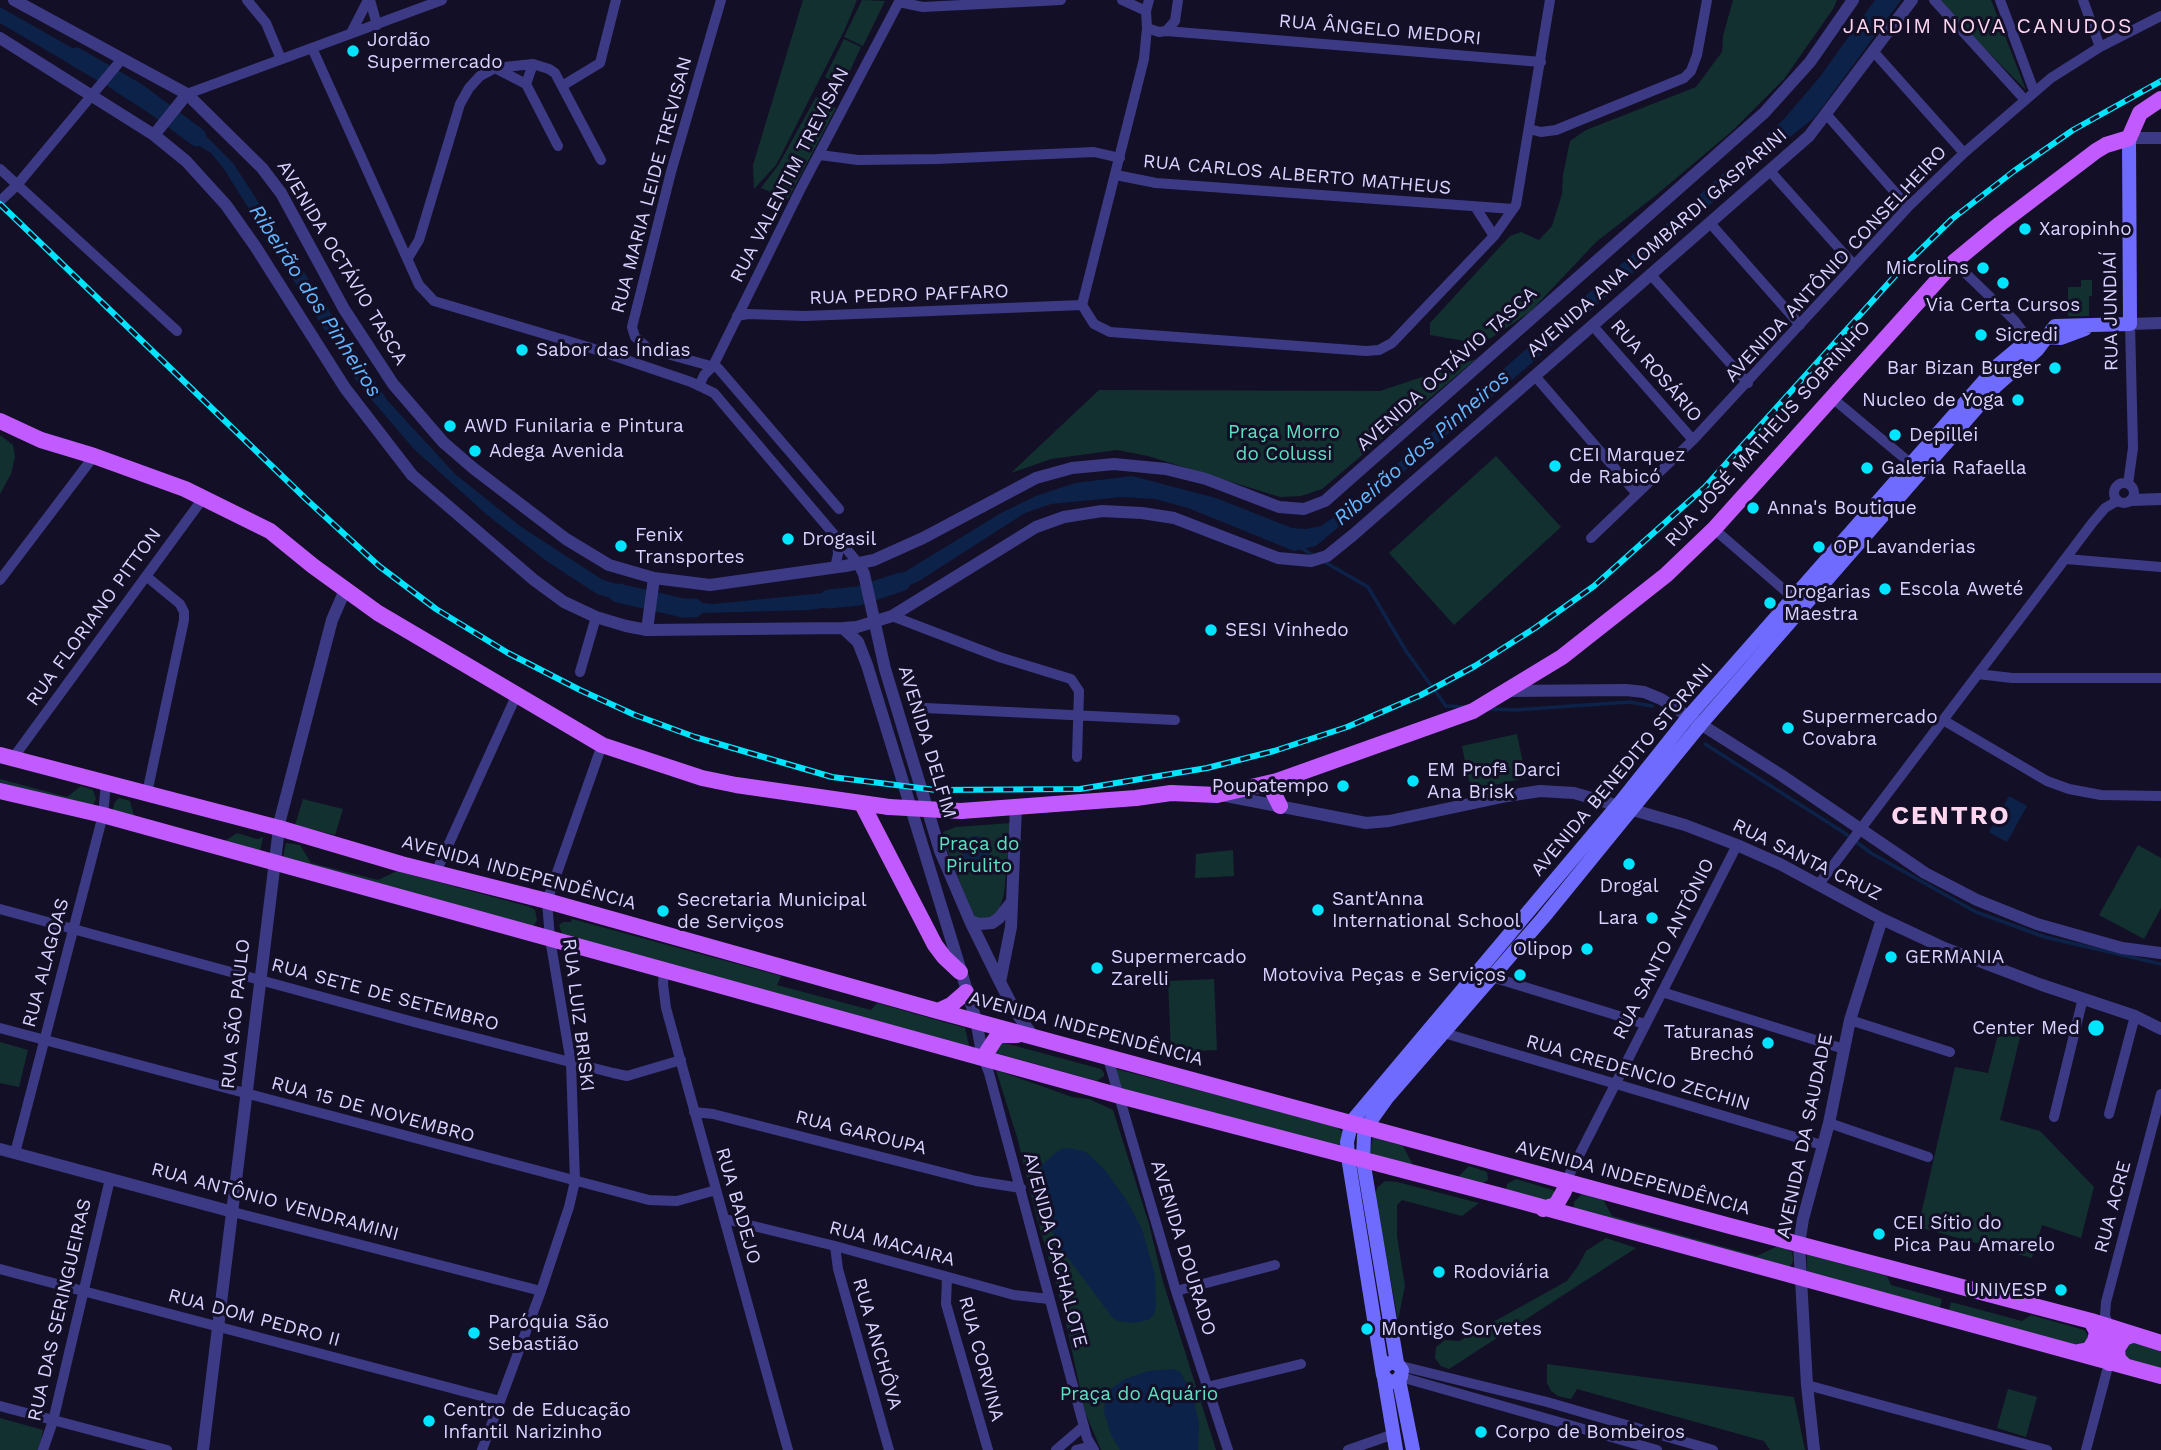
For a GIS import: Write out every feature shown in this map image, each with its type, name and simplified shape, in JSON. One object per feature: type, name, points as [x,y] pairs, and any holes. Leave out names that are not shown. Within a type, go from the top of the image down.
[{"type":"main road","points":[[2129,138],[2140,113],[2161,99]]},
{"type":"main road","name":"RUA JOSÉ MATHEUS SOBRINHO","points":[[0,421],[41,440],[94,456],[204,497],[271,531],[345,590],[420,639],[601,745],[702,778],[862,804],[961,811],[1171,793],[1217,795],[1278,781],[1473,710],[1562,657],[1666,575],[1714,529],[1954,262],[2096,151],[2129,138]]},
{"type":"main road","name":"RUA JUNDIAÍ","points":[[2129,138],[2130,324]]},
{"type":"main road","name":"AVENIDA BENEDITO STORANI","points":[[1916,468],[1996,386],[2037,350],[2057,326],[2130,324]]},
{"type":"main road","name":"AVENIDA BENEDITO STORANI","points":[[1359,1124],[1387,1098],[1492,977],[1695,720],[1916,468],[1997,366],[2027,341],[2047,337]]},
{"type":"main road","name":"AVENIDA INDEPENDÊNCIA","points":[[6,757],[279,828],[938,1011],[2091,1321],[2161,1343]]},
{"type":"main road","points":[[1278,781],[1274,794],[1280,806]]},
{"type":"main road","points":[[0,791],[103,816],[1120,1096],[1498,1195],[2161,1376]]},
{"type":"main road","points":[[862,804],[935,945],[960,972]]},
{"type":"main road","name":"AVENIDA BENEDITO STORANI","points":[[1359,1124],[1429,1029],[1625,807]]},
{"type":"main road","points":[[1476,973],[1492,977]]},
{"type":"main road","points":[[938,1011],[951,1005],[966,992]]},
{"type":"main road","points":[[1429,1029],[1444,1033]]},
{"type":"main road","points":[[983,1058],[1000,1035],[1033,1036]]},
{"type":"main road","name":"AVENIDA BENEDITO STORANI","points":[[1359,1124],[1364,1136],[1355,1158],[1394,1372],[1413,1450]]},
{"type":"main road","points":[[1498,1195],[1508,1176],[1527,1171]]},
{"type":"main road","points":[[1543,1209],[1556,1205],[1566,1181]]},
{"type":"main road","points":[[2078,1352],[2089,1350],[2095,1341],[2097,1332],[2091,1321]]},
{"type":"main road","points":[[2110,1328],[2104,1353],[2117,1365]]},
{"type":"main road","points":[[2117,1365],[2117,1349],[2124,1338],[2132,1335]]},
{"type":"main road","name":"AVENIDA BENEDITO STORANI","points":[[1394,1372],[1395,1444]]},
{"type":"street","name":"AVENIDA OCTÁVIO TASCA","points":[[15,0],[187,94],[262,168],[281,193],[344,309],[393,384],[443,442],[566,539],[598,560],[654,579],[710,585],[835,568],[861,569],[1036,478],[1072,468],[1114,464],[1166,469],[1206,479],[1279,507],[1304,509],[1325,501],[1764,113],[1810,62],[1853,0]]},
{"type":"street","points":[[247,0],[266,23],[281,59]]},
{"type":"street","points":[[369,0],[377,25]]},
{"type":"street","points":[[351,33],[369,0]]},
{"type":"street","points":[[157,130],[187,94],[442,0]]},
{"type":"street","points":[[562,86],[600,64],[615,0]]},
{"type":"street","name":"RUA MARIA LEIDE TREVISAN","points":[[713,366],[649,349],[635,337],[632,327],[668,185],[721,0]]},
{"type":"street","points":[[900,1],[923,7],[928,2],[1061,0]]},
{"type":"street","points":[[1122,0],[1148,6],[1147,28],[1144,59],[1082,305],[1094,324],[1110,332],[1353,350],[1379,349],[1392,343],[1494,236],[1513,209],[1519,191],[1530,129],[1550,0]]},
{"type":"street","points":[[1144,59],[1178,15],[1178,0]]},
{"type":"street","points":[[1530,129],[1541,132],[1556,130],[1684,78],[1691,71],[1698,55],[1707,0]]},
{"type":"street","name":"AVENIDA ANA LOMBARDI GASPARINI","points":[[0,38],[157,130],[226,205],[345,388],[412,475],[534,580],[564,602],[596,617],[626,626],[843,628],[892,616],[1036,527],[1064,517],[1102,511],[1174,518],[1278,558],[1311,561],[1327,556],[1809,136],[1912,0]]},
{"type":"street","points":[[1934,0],[2025,100]]},
{"type":"street","points":[[2000,0],[2034,91]]},
{"type":"street","points":[[2083,0],[2100,47]]},
{"type":"street","name":"RUA VALENTIM TREVISAN","points":[[699,386],[704,375],[713,366],[900,1]]},
{"type":"street","name":"RUA ÂNGELO MEDORI","points":[[1178,15],[1189,27],[1216,34]]},
{"type":"street","name":"AVENIDA ANTÔNIO CONSELHEIRO","points":[[1591,538],[1693,440],[1908,207],[1964,153],[2051,78],[2100,47],[2161,16]]},
{"type":"street","name":"RUA ÂNGELO MEDORI","points":[[1147,28],[1163,32],[1216,34],[1541,62]]},
{"type":"street","points":[[312,48],[419,285],[434,301],[587,347],[699,386],[722,400],[861,569]]},
{"type":"street","points":[[1873,51],[1964,153]]},
{"type":"street","points":[[0,201],[17,185],[122,59]]},
{"type":"street","points":[[526,84],[533,64]]},
{"type":"street","points":[[408,258],[422,229],[460,104],[468,88],[495,68],[533,64],[549,69],[562,86],[601,160]]},
{"type":"street","points":[[495,68],[526,84],[558,146]]},
{"type":"street","points":[[1827,115],[1908,207]]},
{"type":"street","points":[[2129,138],[2161,138]]},
{"type":"street","points":[[820,155],[858,160],[1094,152],[1120,158]]},
{"type":"street","points":[[0,169],[177,331]]},
{"type":"street","points":[[1770,171],[1854,265]]},
{"type":"street","name":"RUA CARLOS ALBERTO MATHEUS","points":[[1116,175],[1156,183],[1513,209]]},
{"type":"street","name":"RUA CARLOS ALBERTO MATHEUS","points":[[1476,208],[1494,236]]},
{"type":"street","points":[[1710,223],[1800,324]]},
{"type":"street","points":[[400,241],[422,229]]},
{"type":"street","points":[[1954,262],[2030,333],[2047,337]]},
{"type":"street","points":[[1651,275],[1748,383]]},
{"type":"street","name":"RUA PEDRO PAFFARO","points":[[737,316],[805,316],[1082,305]]},
{"type":"street","points":[[2014,320],[2027,341]]},
{"type":"street","points":[[2130,324],[2161,323]]},
{"type":"street","name":"RUA JUNDIAÍ","points":[[2128,484],[2133,448],[2130,324]]},
{"type":"street","name":"RUA ROSÁRIO","points":[[1593,326],[1693,440]]},
{"type":"street","points":[[713,366],[729,379],[839,509]]},
{"type":"street","points":[[1535,376],[1637,494]]},
{"type":"street","points":[[1831,397],[1916,468]]},
{"type":"street","points":[[0,580],[94,456]]},
{"type":"street","points":[[2117,501],[2113,495],[2116,486],[2122,483],[2128,484],[2134,491],[2132,499]]},
{"type":"street","name":"RUA FLORIANO PITTON","points":[[6,757],[204,497]]},
{"type":"street","points":[[1819,884],[2105,508],[2117,501],[2126,503],[2132,499],[2161,499]]},
{"type":"street","points":[[1714,529],[1799,603]]},
{"type":"street","points":[[835,568],[837,537]]},
{"type":"street","points":[[2066,559],[2161,567]]},
{"type":"street","name":"AVENIDA DELFIM","points":[[861,569],[885,669],[940,851],[1000,982],[1033,1036]]},
{"type":"street","points":[[146,576],[180,604],[184,612],[147,793]]},
{"type":"street","points":[[648,627],[654,579]]},
{"type":"street","name":"RUA SÃO PAULO","points":[[203,1450],[273,864],[279,828],[332,620],[345,590]]},
{"type":"street","points":[[892,616],[999,657],[1071,679],[1079,691],[1077,757]]},
{"type":"street","points":[[580,672],[596,617]]},
{"type":"street","name":"AVENIDA DELFIM","points":[[843,628],[858,642],[862,651],[976,1020],[983,1058]]},
{"type":"street","points":[[1978,674],[2012,678],[2161,678]]},
{"type":"street","points":[[1503,691],[1644,692],[1695,720],[1925,873],[1977,900],[2037,923],[2122,948],[2161,953]]},
{"type":"street","points":[[436,872],[517,694]]},
{"type":"street","points":[[925,708],[1175,720]]},
{"type":"street","points":[[1943,720],[2047,781],[2069,789],[2101,795],[2161,796]]},
{"type":"street","name":"RUA LUIZ BRISKI","points":[[482,1450],[541,1291],[575,1181],[571,1063],[550,939],[547,901],[601,745]]},
{"type":"street","name":"RUA ALAGOAS","points":[[15,1153],[103,816],[106,783]]},
{"type":"street","name":"RUA SANTA CRUZ","points":[[1217,795],[1366,823],[1389,821],[1540,791],[1574,793],[1685,824],[1819,884],[1882,919],[1942,947],[1991,967],[2135,1016],[2161,1029]]},
{"type":"street","points":[[1000,982],[1011,928],[1016,806]]},
{"type":"street","name":"RUA SANTO ANTÔNIO","points":[[1566,1181],[1737,845]]},
{"type":"street","points":[[970,921],[979,924],[992,923],[1010,904]]},
{"type":"street","name":"RUA SETE DE SETEMBRO","points":[[0,909],[627,1076],[681,1060]]},
{"type":"street","name":"AVENIDA DA SAUDADE","points":[[1814,1450],[1807,1385],[1799,1244],[1803,1219],[1829,1123],[1850,1020],[1882,919]]},
{"type":"street","name":"RUA BADEJO","points":[[664,971],[666,1008],[788,1450]]},
{"type":"street","points":[[1492,977],[1645,1024]]},
{"type":"street","points":[[1662,992],[1844,1049]]},
{"type":"street","points":[[2054,1117],[2083,998]]},
{"type":"street","points":[[2109,1114],[2135,1016]]},
{"type":"street","points":[[1850,1020],[1951,1052]]},
{"type":"street","name":"RUA 15 DE NOVEMBRO","points":[[0,1028],[575,1181],[664,1202],[716,1190]]},
{"type":"street","name":"RUA CREDENCIO ZECHIN","points":[[1444,1033],[1822,1145]]},
{"type":"street","name":"AVENIDA DOURADO","points":[[1107,1055],[1176,1291],[1228,1450]]},
{"type":"street","name":"AVENIDA CACHALOTE","points":[[983,1058],[1021,1188],[1084,1426],[1093,1448]]},
{"type":"street","name":"RUA ACRE","points":[[2110,1328],[2105,1316],[2106,1302],[2161,1094]]},
{"type":"street","name":"RUA GAROUPA","points":[[694,1112],[713,1114],[976,1181],[1021,1188]]},
{"type":"street","points":[[1829,1123],[1928,1157]]},
{"type":"street","name":"RUA ANTÔNIO VENDRAMINI","points":[[0,1149],[541,1291]]},
{"type":"street","name":"RUA DAS SERINGUEIRAS","points":[[43,1450],[53,1421],[110,1179]]},
{"type":"street","name":"RUA MACAIRA","points":[[725,1219],[1014,1295],[1049,1299]]},
{"type":"street","name":"RUA ANCHÔVA","points":[[835,1246],[838,1269],[889,1450]]},
{"type":"street","points":[[1176,1291],[1275,1265]]},
{"type":"street","name":"RUA DOM PEDRO II","points":[[0,1269],[500,1401]]},
{"type":"street","name":"RUA CORVINA","points":[[947,1277],[946,1304],[988,1450]]},
{"type":"street","points":[[1207,1387],[1301,1364]]},
{"type":"street","points":[[2086,1450],[2117,1365]]},
{"type":"street","points":[[1394,1372],[1657,1450]]},
{"type":"street","points":[[1394,1372],[1547,1402],[1713,1450]]},
{"type":"street","points":[[1807,1385],[2047,1450]]},
{"type":"street","points":[[0,1406],[167,1450]]},
{"type":"street","points":[[1056,1450],[1084,1426]]},
{"type":"street","points":[[1348,1450],[1361,1446],[1395,1444]]},
{"type":"street","points":[[1076,1450],[1093,1448]]},
{"type":"green space","points":[[803,0],[857,0],[776,165],[754,189],[753,165]]},
{"type":"green space","points":[[862,0],[885,1],[863,46],[844,37]]},
{"type":"green space","points":[[1733,0],[1837,0],[1784,79],[1732,131],[1596,242],[1530,312],[1491,338],[1471,342],[1430,335],[1430,323],[1510,236],[1521,232],[1539,240],[1552,226],[1562,194],[1570,141],[1586,130],[1696,87],[1722,52],[1723,36]]},
{"type":"green space","points":[[1938,0],[1991,0],[2026,90],[2001,65]]},
{"type":"green space","points":[[844,39],[861,47],[843,86],[825,77]]},
{"type":"green space","points":[[816,97],[836,108],[788,199],[761,188],[779,164]]},
{"type":"green space","points":[[2081,280],[2092,280],[2089,316],[2068,316],[2068,287],[2081,287]]},
{"type":"green space","name":"Praça Morro do Colussi","points":[[1476,359],[1322,489],[1301,496],[1280,497],[1148,456],[1117,450],[1051,459],[1011,473],[1099,390],[1380,391]]},
{"type":"green space","points":[[0,435],[13,445],[15,457],[11,474],[0,494]]},
{"type":"green space","points":[[1496,456],[1561,527],[1454,625],[1389,553]]},
{"type":"green space","points":[[1517,734],[1526,778],[1471,790],[1462,746]]},
{"type":"green space","points":[[0,779],[67,797],[81,786],[93,790],[96,799],[93,805],[0,786]]},
{"type":"green space","points":[[119,798],[130,801],[134,816],[225,841],[237,833],[257,839],[263,837],[259,856],[112,812]]},
{"type":"green space","points":[[303,799],[343,809],[335,835],[295,825]]},
{"type":"green space","name":"Praça do Pirulito","points":[[1011,823],[1004,894],[999,910],[995,917],[978,921],[947,850],[943,832],[956,827]]},
{"type":"green space","points":[[286,843],[300,845],[311,863],[378,880],[397,871],[530,907],[535,910],[537,920],[533,927],[282,863]]},
{"type":"green space","points":[[2138,845],[2161,858],[2161,908],[2144,939],[2099,915]]},
{"type":"green space","points":[[1233,850],[1234,876],[1195,878],[1196,854]]},
{"type":"green space","points":[[572,919],[781,976],[777,985],[871,1010],[877,1003],[965,1028],[970,1050],[562,934],[559,925],[571,922]]},
{"type":"green space","points":[[1214,979],[1217,1050],[1171,1052],[1168,981]]},
{"type":"green space","points":[[1999,1031],[2020,1037],[2000,1120],[2040,1131],[2094,1187],[2081,1238],[2042,1225],[2032,1258],[1918,1227],[1955,1067],[1988,1073]]},
{"type":"green space","points":[[0,1042],[28,1050],[19,1087],[0,1083]]},
{"type":"green space","points":[[1001,1042],[1101,1069],[1104,1076],[1097,1081],[996,1053],[994,1051]]},
{"type":"green space","points":[[1116,1069],[1334,1125],[1342,1132],[1339,1149],[1122,1093]]},
{"type":"green space","name":"Praça do Aquário","points":[[996,1070],[1072,1097],[1089,1099],[1113,1110],[1216,1450],[1101,1450],[1085,1412],[1063,1309],[1017,1137]]},
{"type":"green space","points":[[1373,1137],[1403,1146],[1413,1165],[1457,1178],[1469,1166],[1487,1172],[1488,1180],[1476,1187],[1380,1160],[1370,1152]]},
{"type":"green space","points":[[1516,1179],[1553,1190],[1555,1193],[1551,1204],[1506,1191],[1507,1184]]},
{"type":"green space","points":[[1385,1181],[1479,1203],[1462,1216],[1402,1200],[1397,1205],[1397,1236],[1405,1286],[1398,1320],[1375,1195],[1377,1188]]},
{"type":"green space","points":[[1583,1193],[1603,1199],[1612,1216],[1757,1256],[1778,1246],[1792,1252],[1793,1261],[1790,1267],[1574,1209],[1574,1202]]},
{"type":"green space","points":[[1606,1238],[1636,1248],[1449,1369],[1441,1366],[1435,1358],[1436,1347],[1445,1340],[1459,1341],[1567,1281],[1586,1251]]},
{"type":"green space","points":[[1807,1254],[1887,1276],[1891,1285],[1942,1299],[1939,1312],[1807,1274]]},
{"type":"green space","points":[[1951,1302],[2022,1321],[2031,1315],[2084,1330],[2090,1338],[2083,1349],[1948,1314]]},
{"type":"green space","points":[[2131,1342],[2161,1351],[2161,1372],[2127,1362],[2123,1347]]},
{"type":"green space","points":[[1547,1364],[1794,1397],[1805,1450],[1770,1450],[1764,1441],[1577,1389],[1571,1399],[1558,1396],[1551,1391],[1547,1383]]},
{"type":"green space","points":[[2008,1389],[2037,1397],[2026,1437],[1997,1428]]},
{"type":"green space","points":[[0,1418],[43,1430],[39,1450],[0,1450]]},
{"type":"water","points":[[1875,0],[1901,0],[1815,117],[1748,171],[1526,368],[1316,546],[1294,551],[1188,508],[1155,499],[1122,497],[1051,504],[1025,513],[919,581],[881,598],[875,580],[898,576],[1001,513],[1036,496],[1075,483],[1132,476],[1216,498],[1292,528],[1321,526],[1350,506],[1783,120],[1819,78]]},
{"type":"water","points":[[0,7],[104,66],[92,77],[0,23]]},
{"type":"water","points":[[124,78],[168,107],[160,120],[113,90]]},
{"type":"water","points":[[179,116],[209,139],[233,163],[387,400],[455,474],[520,526],[603,580],[643,592],[639,607],[597,594],[545,560],[486,514],[414,449],[359,385],[224,169],[211,153],[172,129]]},
{"type":"water","points":[[853,590],[855,604],[808,610],[667,614],[669,600],[713,604]]},
{"type":"water","points":[[2009,796],[2027,806],[2007,842],[1989,832]]},
{"type":"water","points":[[976,836],[986,840],[990,850],[986,860],[976,864],[966,860],[962,850],[966,840]]},
{"type":"water","points":[[1070,1148],[1086,1152],[1105,1170],[1127,1201],[1142,1229],[1155,1275],[1156,1307],[1154,1315],[1148,1320],[1133,1323],[1118,1321],[1112,1317],[1057,1243],[1042,1202],[1040,1173],[1042,1165],[1055,1153]]},
{"type":"water","points":[[1173,1369],[1180,1372],[1194,1401],[1199,1423],[1198,1450],[1120,1450],[1111,1435],[1104,1412],[1112,1388],[1125,1379],[1148,1371]]},
{"type":"waterway","name":"Ribeirão dos Pinheiros","points":[[76,57],[138,93],[197,137]]},
{"type":"waterway","points":[[1300,547],[1314,556]]},
{"type":"waterway","points":[[1323,561],[1368,587],[1406,651],[1446,706],[1465,707]]},
{"type":"waterway","name":"Ribeirão dos Pinheiros","points":[[829,599],[858,596],[901,582]]},
{"type":"waterway","name":"Ribeirão dos Pinheiros","points":[[618,593],[683,608],[694,608]]},
{"type":"waterway","points":[[1490,709],[1515,710],[1630,702],[1652,706]]},
{"type":"waterway","points":[[1705,744],[1843,832],[1871,853],[1976,912],[2045,937],[2161,964]]},
{"type":"railway","points":[[0,204],[379,566],[436,609],[508,653],[635,715],[695,737],[832,777],[936,790],[1080,789],[1207,768],[1274,751],[1347,727],[1421,695],[1475,666],[1535,628],[1594,586],[1705,487],[1903,267],[1952,219],[2073,130],[2161,81]]},
{"type":"place","name":"Jordão Supermercado","points":[[353,51]]},
{"type":"place","name":"Xaropinho","points":[[2025,229]]},
{"type":"place","name":"Microlins","points":[[1983,268]]},
{"type":"place","name":"Via Certa Cursos","points":[[2003,283]]},
{"type":"place","name":"Sicredi","points":[[1981,335]]},
{"type":"place","name":"Sabor das Índias","points":[[522,350]]},
{"type":"place","name":"Bar Bizan Burger","points":[[2055,368]]},
{"type":"place","name":"Nucleo de Yoga","points":[[2018,400]]},
{"type":"place","name":"AWD Funilaria e Pintura","points":[[450,426]]},
{"type":"place","name":"Depillei","points":[[1895,435]]},
{"type":"place","name":"Adega Avenida","points":[[475,451]]},
{"type":"place","name":"CEI Marquez de Rabicó","points":[[1555,466]]},
{"type":"place","name":"Galeria Rafaella","points":[[1867,468]]},
{"type":"place","name":"Anna's Boutique","points":[[1753,508]]},
{"type":"place","name":"Drogasil","points":[[788,539]]},
{"type":"place","name":"Fenix Transportes","points":[[621,546]]},
{"type":"place","name":"OP Lavanderias","points":[[1819,547]]},
{"type":"place","name":"Escola Aweté","points":[[1885,589]]},
{"type":"place","name":"Drogarias Maestra","points":[[1770,603]]},
{"type":"place","name":"SESI Vinhedo","points":[[1211,630]]},
{"type":"place","name":"Supermercado Covabra","points":[[1788,728]]},
{"type":"place","name":"EM Profª Darci Ana Brisk","points":[[1413,781]]},
{"type":"place","name":"Poupatempo","points":[[1343,786]]},
{"type":"place","name":"Drogal","points":[[1629,864]]},
{"type":"place","name":"Sant'Anna International School","points":[[1318,910]]},
{"type":"place","name":"Secretaria Municipal de Serviços","points":[[663,911]]},
{"type":"place","name":"Lara","points":[[1652,918]]},
{"type":"place","name":"Olipop","points":[[1587,949]]},
{"type":"place","name":"GERMANIA","points":[[1891,957]]},
{"type":"place","name":"Supermercado Zarelli","points":[[1097,968]]},
{"type":"place","name":"Motoviva Peças e Serviços","points":[[1520,975]]},
{"type":"place","name":"Center Med","points":[[2096,1028]]},
{"type":"place","name":"Taturanas Brechó","points":[[1768,1043]]},
{"type":"place","name":"CEI Sítio do Pica Pau Amarelo","points":[[1879,1234]]},
{"type":"place","name":"Rodoviária","points":[[1439,1272]]},
{"type":"place","name":"UNIVESP","points":[[2061,1290]]},
{"type":"place","name":"Montigo Sorvetes","points":[[1367,1329]]},
{"type":"place","name":"Paróquia São Sebastião","points":[[474,1333]]},
{"type":"place","name":"Centro de Educação Infantil Narizinho","points":[[429,1421]]},
{"type":"place","name":"Corpo de Bombeiros","points":[[1481,1432]]},
{"type":"district","name":"JARDIM NOVA CANUDOS","points":[[1988,27]]},
{"type":"district","name":"CENTRO","points":[[1951,816]]}]
